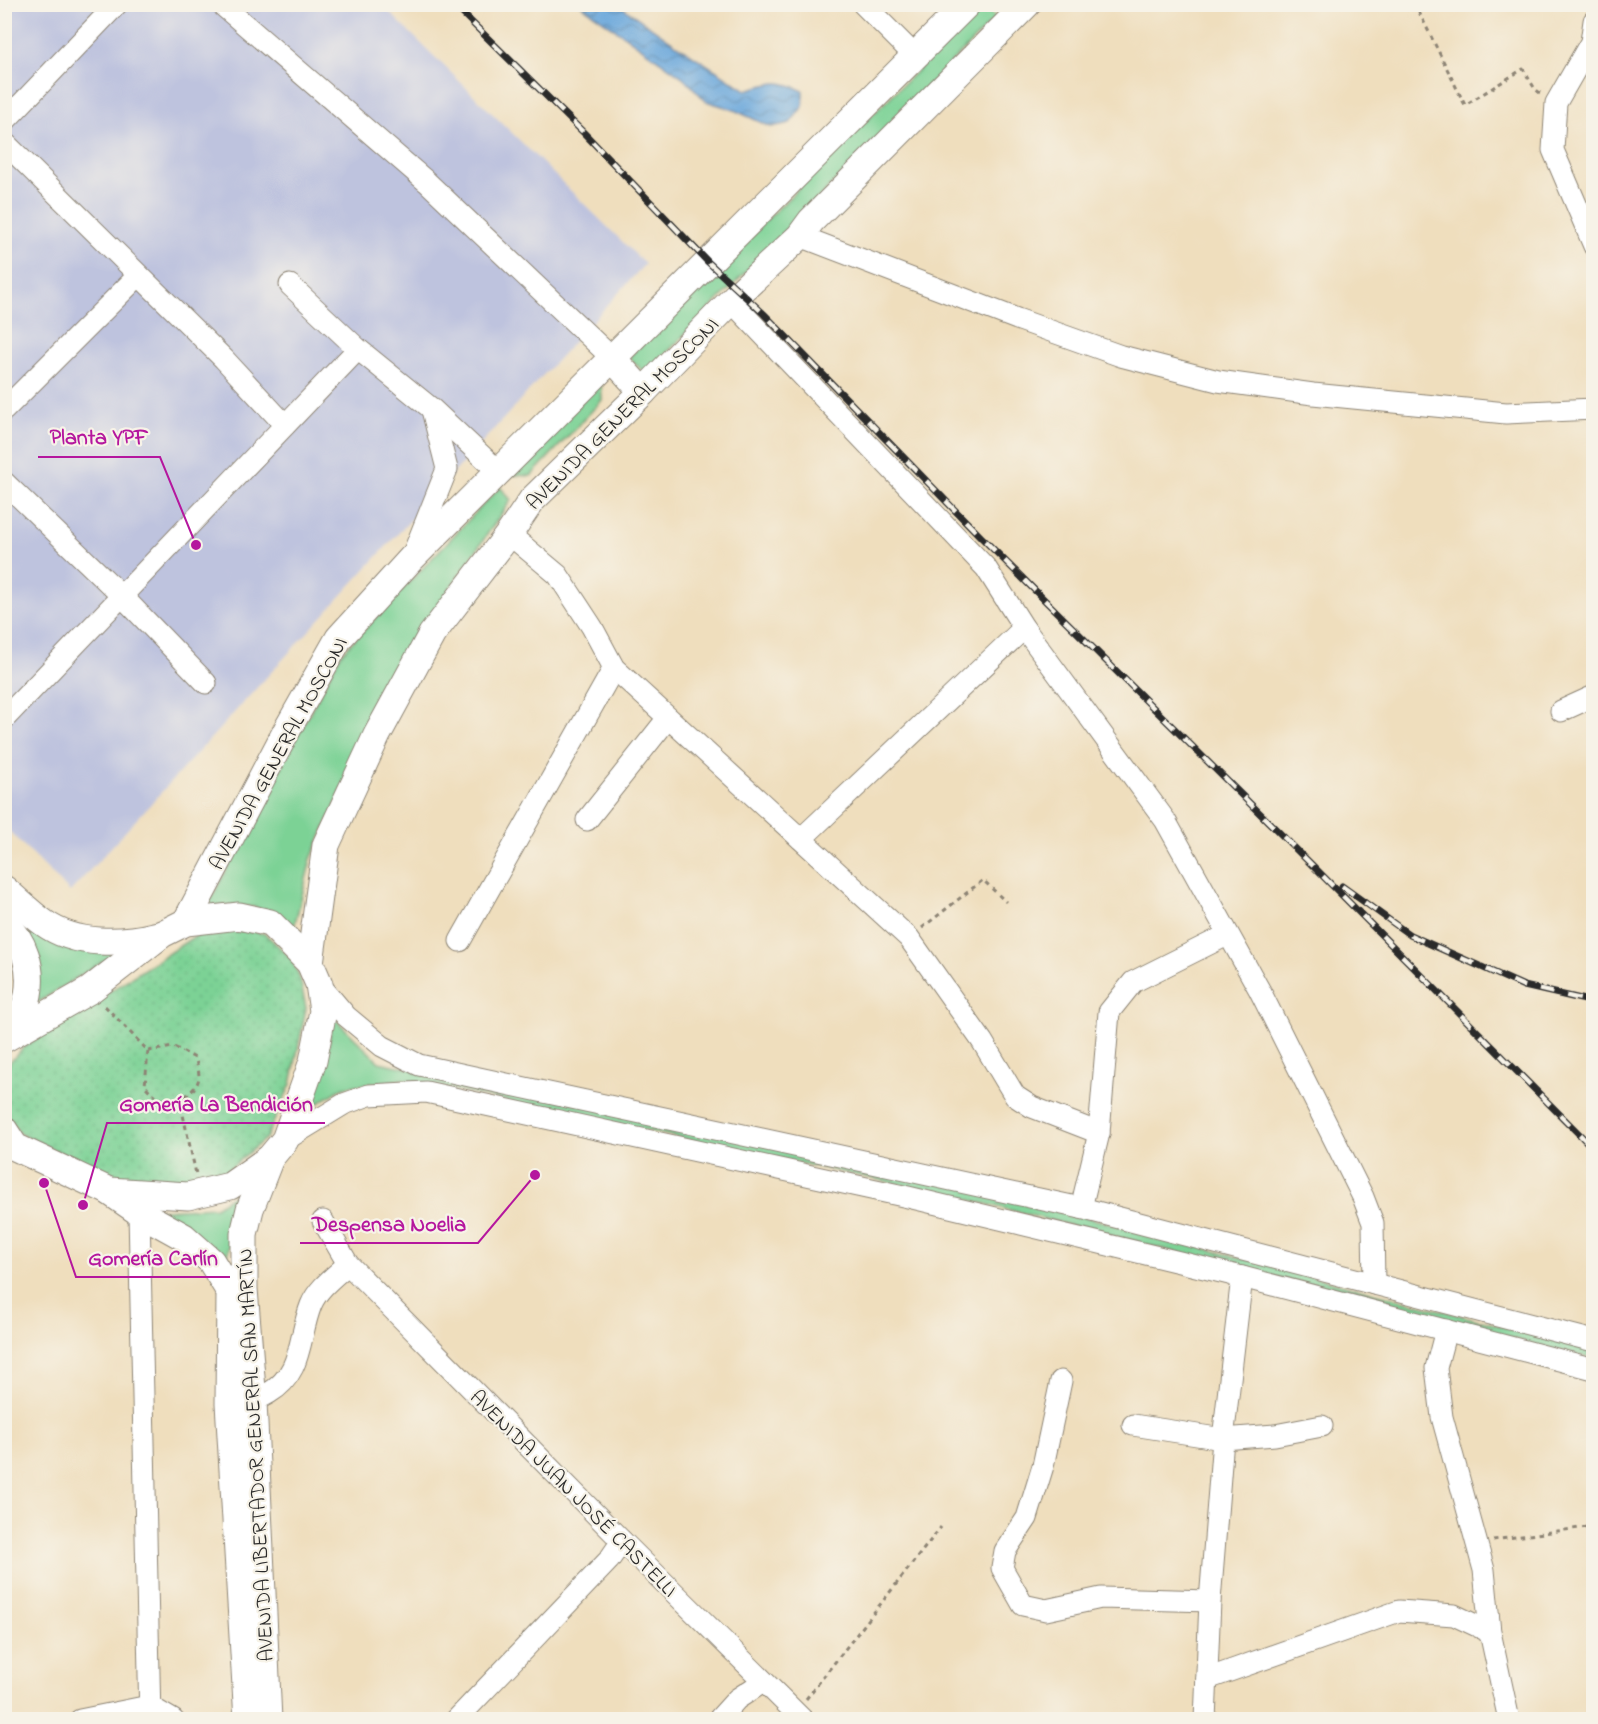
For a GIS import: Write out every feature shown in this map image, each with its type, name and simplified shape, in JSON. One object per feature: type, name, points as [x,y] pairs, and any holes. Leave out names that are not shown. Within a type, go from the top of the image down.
[{"type":"main road","name":"AVENIDA GENERAL MOSCONI","points":[[186,922],[272,756],[339,638],[411,559],[967,4]]},
{"type":"main road","name":"AVENIDA GENERAL MOSCONI","points":[[315,974],[326,845],[377,735],[432,634],[509,534],[532,500],[800,236],[811,221],[1019,7]]},
{"type":"main road","points":[[612,358],[643,392]]},
{"type":"main road","points":[[499,472],[532,500]]},
{"type":"main road","points":[[4,889],[45,924],[68,934],[103,942],[132,941],[162,934]]},
{"type":"main road","points":[[8,1037],[90,990],[162,934],[186,922],[239,916],[270,923],[315,974]]},
{"type":"main road","points":[[4,922],[10,926],[28,956],[28,995],[8,1037]]},
{"type":"main road","name":"AVENIDA LIBERTADOR GENERAL SAN MARTÍN","points":[[248,1719],[241,1402],[244,1234],[250,1209],[278,1149],[313,1061],[323,1011],[315,974]]},
{"type":"main road","points":[[8,1142],[109,1191],[188,1196],[230,1186],[278,1149]]},
{"type":"main road","name":"AVENIDA LIBERTADOR GENERAL SAN MARTÍN","points":[[109,1191],[139,1212],[184,1237],[211,1261],[230,1292],[268,1719]]},
{"type":"street","points":[[4,122],[117,4]]},
{"type":"street","points":[[221,4],[427,182],[612,358]]},
{"type":"street","points":[[863,4],[915,56]]},
{"type":"street","points":[[1593,21],[1591,42],[1556,103],[1553,150],[1593,246]]},
{"type":"street","points":[[4,142],[224,359],[285,425]]},
{"type":"street","points":[[800,236],[1069,338],[1121,356],[1218,381],[1325,395],[1506,413],[1593,409]]},
{"type":"street","points":[[4,410],[138,276]]},
{"type":"street","points":[[290,285],[358,349],[432,410],[499,472]]},
{"type":"street","points":[[732,302],[986,568],[1024,628],[1165,820],[1260,991],[1363,1197],[1373,1222],[1374,1284]]},
{"type":"street","points":[[4,719],[358,349]]},
{"type":"street","points":[[411,559],[447,469],[432,410]]},
{"type":"street","points":[[4,482],[122,596],[206,683]]},
{"type":"street","points":[[509,534],[558,575],[592,627],[614,668],[909,938],[982,1041],[1015,1096],[1032,1107],[1100,1133]]},
{"type":"street","points":[[801,838],[1024,628]]},
{"type":"street","points":[[460,941],[614,668]]},
{"type":"street","points":[[1561,711],[1593,696]]},
{"type":"street","points":[[587,820],[668,718]]},
{"type":"street","points":[[1081,1208],[1100,1133],[1109,1012],[1133,982],[1227,935]]},
{"type":"street","points":[[315,974],[346,1016],[382,1046],[419,1065],[1081,1208],[1593,1341]]},
{"type":"street","points":[[278,1149],[344,1104],[369,1095],[426,1092],[908,1197],[1242,1277],[1593,1369]]},
{"type":"street","points":[[139,1212],[150,1713]]},
{"type":"street","name":"AVENIDA JUAN JOSÉ CASTELLI","points":[[323,1221],[348,1264],[799,1716]]},
{"type":"street","points":[[241,1402],[281,1386],[294,1368],[311,1304],[326,1284],[348,1264]]},
{"type":"street","points":[[1205,1719],[1210,1602],[1223,1439],[1242,1277]]},
{"type":"street","points":[[1446,1330],[1436,1368],[1442,1417],[1484,1570],[1490,1632],[1509,1719]]},
{"type":"street","points":[[1061,1381],[1043,1466],[1027,1518],[1005,1551],[1003,1560],[1002,1568],[1023,1605],[1046,1610],[1101,1598],[1210,1602]]},
{"type":"street","points":[[1133,1425],[1223,1439],[1275,1435],[1322,1426]]},
{"type":"street","points":[[456,1719],[609,1560],[622,1541]]},
{"type":"street","points":[[1207,1679],[1399,1611],[1454,1615],[1490,1632]]},
{"type":"street","points":[[718,1719],[737,1699],[763,1682]]},
{"type":"street","points":[[80,1719],[150,1713],[173,1719]]},
{"type":"path","points":[[1414,4],[1465,105],[1523,69],[1535,89],[1556,103]]},
{"type":"path","points":[[909,938],[983,880],[1006,902]]},
{"type":"path","points":[[90,990],[148,1051],[145,1086],[158,1099],[180,1101],[197,1086],[200,1074],[195,1058],[174,1047],[148,1051]]},
{"type":"path","points":[[180,1101],[200,1194]]},
{"type":"path","points":[[1476,1542],[1593,1526]]},
{"type":"path","points":[[799,1716],[941,1527]]},
{"type":"shaded area","points":[[4,5],[382,5],[645,264],[70,892],[5,827]]},
{"type":"green space","points":[[983,5],[996,17],[646,374],[629,357]]},
{"type":"green space","points":[[601,380],[602,400],[531,476],[513,475]]},
{"type":"green space","points":[[500,487],[511,500],[402,657],[311,859],[293,931],[255,907],[208,905],[341,654]]},
{"type":"green space","points":[[4,899],[121,950],[32,1006],[5,916]]},
{"type":"green space","points":[[236,928],[265,934],[291,958],[300,979],[306,1008],[291,1084],[266,1138],[223,1174],[176,1187],[113,1177],[20,1134],[7,1115],[5,1076],[9,1063],[24,1047],[195,936]]},
{"type":"green space","points":[[332,1016],[379,1062],[955,1183],[1593,1350],[1593,1359],[955,1196],[403,1079],[344,1087],[312,1107],[328,1051]]},
{"type":"green space","points":[[254,1182],[235,1217],[228,1252],[228,1274],[149,1211],[215,1207]]},
{"type":"water","points":[[581,5],[619,5],[746,90],[775,83],[787,84],[803,91],[803,106],[790,123],[771,127],[732,109],[706,101],[684,78]]},
{"type":"railway","points":[[453,4],[584,133],[708,262],[764,314],[981,537],[1594,1149]]},
{"type":"railway","points":[[1342,886],[1410,935],[1524,986],[1594,1002]]},
{"type":"place","name":"Planta YPF","points":[[196,545]]},
{"type":"place","name":"Despensa Noelia","points":[[535,1175]]},
{"type":"place","name":"Gomería Carlín","points":[[44,1183]]},
{"type":"place","name":"Gomería La Bendición","points":[[83,1205]]}]
